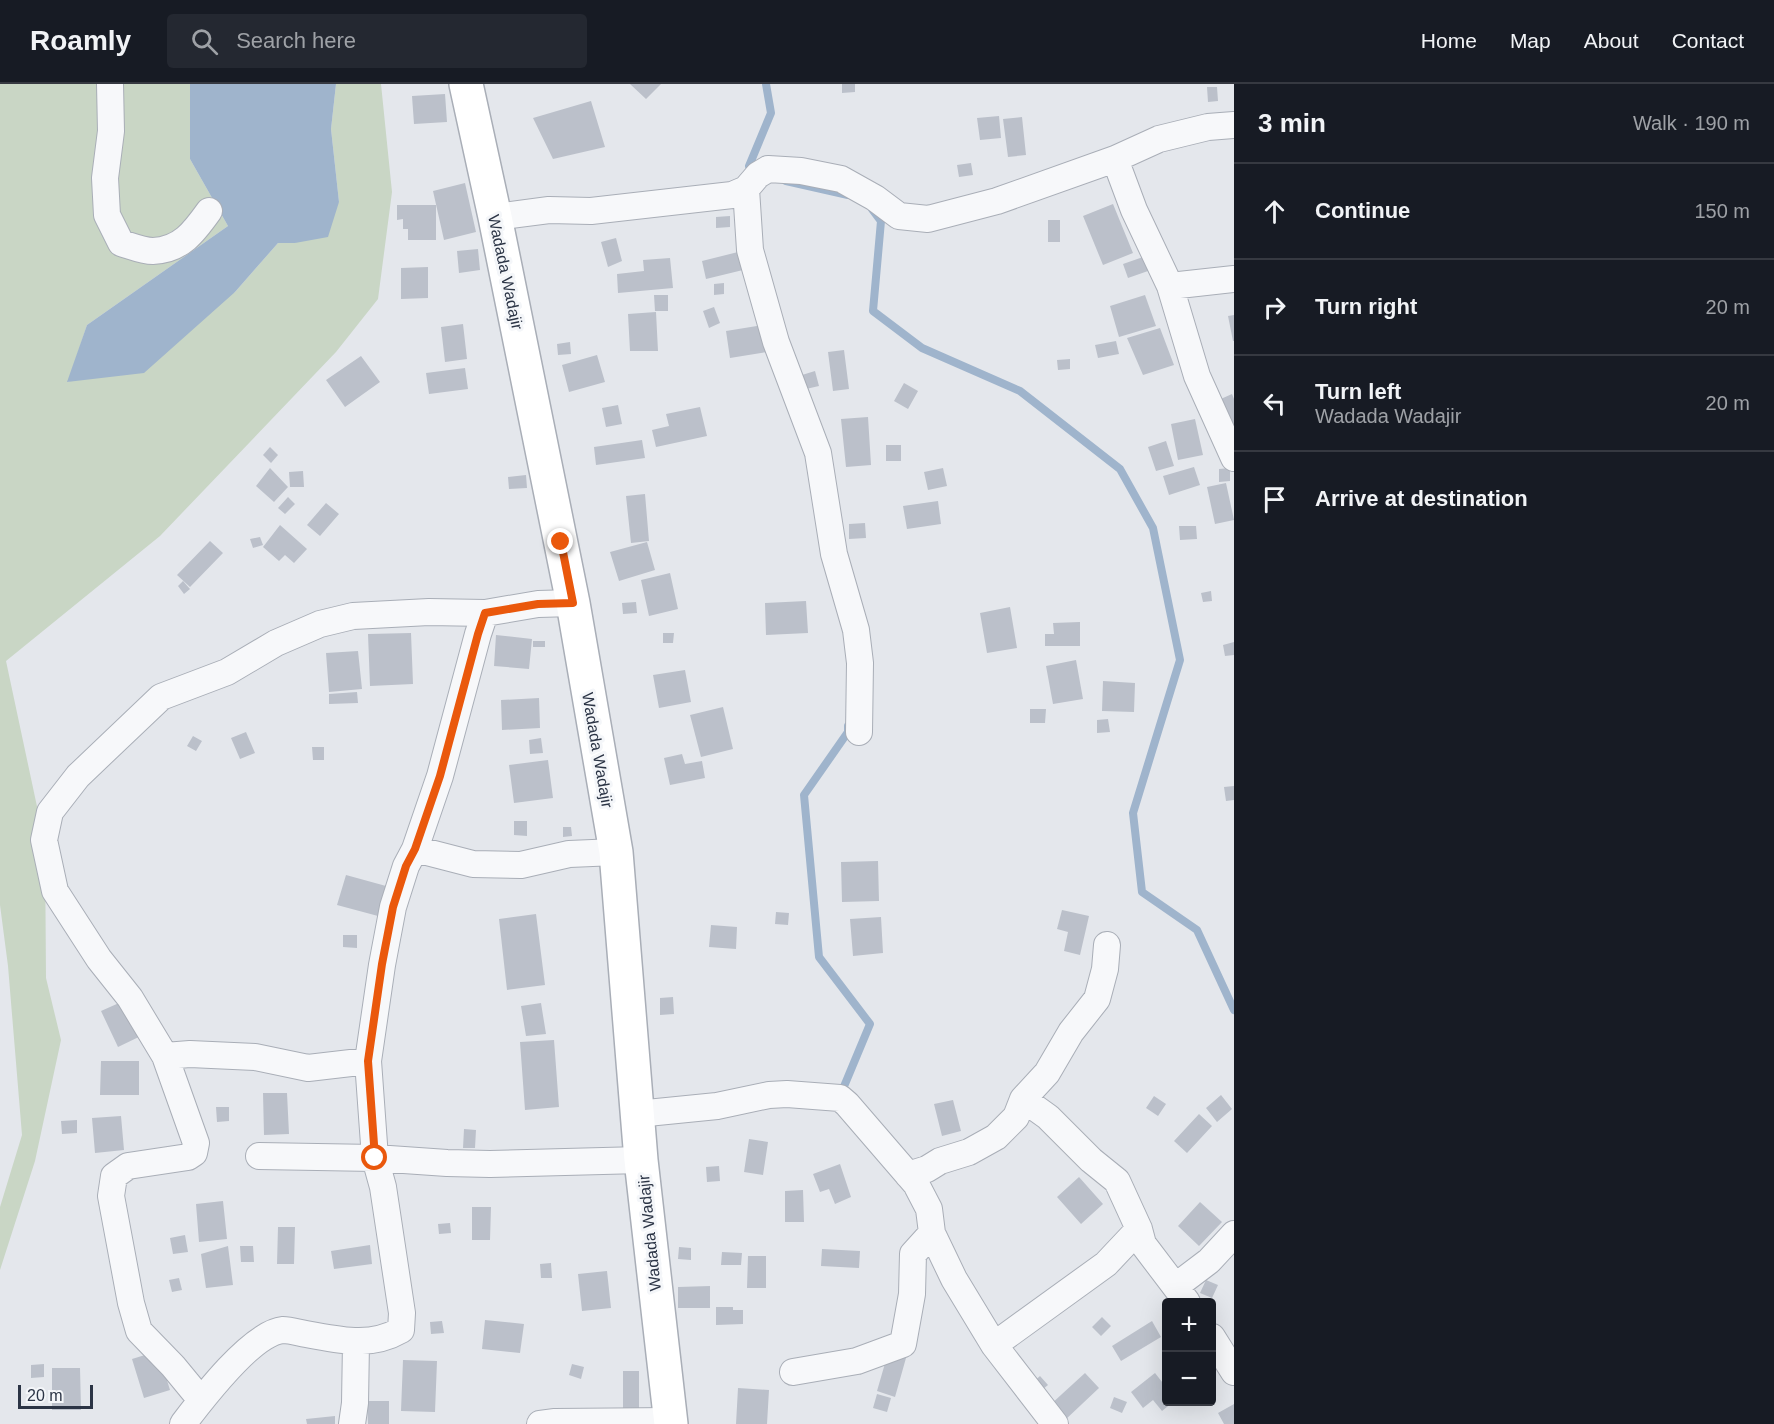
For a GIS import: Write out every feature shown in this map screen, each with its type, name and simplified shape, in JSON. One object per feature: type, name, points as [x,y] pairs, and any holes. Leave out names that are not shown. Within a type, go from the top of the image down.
[{"type":"street","points":[[110,84],[111,131],[105,178],[107,215],[121,243],[152,251],[177,246],[194,231],[209,211]]},
{"type":"street","name":"Wadada Wadajir","points":[[466,84],[573,603],[616,852],[641,1160],[671,1423]]},
{"type":"street","points":[[495,217],[549,210],[591,211],[732,195],[746,189],[768,169],[801,171],[841,178],[899,216],[928,219],[998,201],[1115,159],[1159,138],[1209,127],[1234,125]]},
{"type":"street","points":[[1115,159],[1134,210],[1170,286],[1180,313],[1197,376],[1234,458]]},
{"type":"street","points":[[746,189],[750,250],[776,342],[818,453],[834,554],[856,630],[860,663],[859,732]]},
{"type":"street","points":[[1170,286],[1234,279]]},
{"type":"street","points":[[201,1400],[173,1366],[139,1331],[131,1303],[111,1196],[114,1176],[128,1166],[188,1157],[194,1153],[196,1143],[165,1056],[130,998],[99,959],[56,891],[44,840],[50,812],[78,776],[161,697],[227,672],[276,643],[320,624],[353,616],[429,612],[485,613],[538,604],[573,603]]},
{"type":"street","points":[[183,1424],[201,1400],[242,1355],[261,1340],[283,1330],[356,1343],[389,1337],[401,1330],[402,1313],[383,1187],[375,1158],[368,1061],[393,907],[440,776],[485,613]]},
{"type":"street","points":[[415,849],[473,864],[521,865],[569,854],[616,852]]},
{"type":"street","points":[[908,1175],[927,1169],[940,1161],[969,1152],[996,1137],[1016,1117],[1023,1099],[1047,1073],[1071,1032],[1097,999],[1105,969],[1107,945]]},
{"type":"street","points":[[165,1056],[190,1054],[255,1057],[308,1068],[368,1061]]},
{"type":"street","points":[[637,1114],[717,1106],[770,1095],[840,1098],[916,1184],[929,1209],[932,1233],[954,1279],[994,1345],[1055,1424]]},
{"type":"street","points":[[1023,1099],[1048,1117],[1091,1160],[1117,1181],[1139,1229],[1143,1244],[1181,1294],[1234,1234]]},
{"type":"street","points":[[259,1156],[375,1158],[435,1163],[490,1164],[641,1160]]},
{"type":"street","points":[[994,1345],[1106,1264],[1139,1229]]},
{"type":"street","points":[[793,1372],[857,1361],[903,1344],[912,1294],[913,1254],[932,1233]]},
{"type":"street","points":[[352,1424],[355,1404],[356,1343]]},
{"type":"street","points":[[1216,1343],[1234,1372]]},
{"type":"street","points":[[540,1424],[555,1422],[671,1423]]},
{"type":"green space","points":[[0,84],[190,84],[190,159],[228,226],[87,325],[68,382],[235,292],[278,243],[295,243],[339,202],[331,129],[336,84],[381,84],[392,192],[378,299],[336,352],[160,536],[6,661],[45,844],[46,978],[61,1040],[35,1161],[0,1270],[0,1207],[22,1135],[8,966],[0,905]]},
{"type":"water","points":[[190,84],[336,84],[331,129],[339,202],[328,237],[295,243],[278,243],[235,292],[144,373],[67,382],[87,325],[228,226],[190,159]]},
{"type":"building","points":[[630,84],[661,84],[646,99]]},
{"type":"building","points":[[842,84],[855,84],[855,92],[842,93]]},
{"type":"building","points":[[1207,87],[1217,87],[1218,101],[1208,102]]},
{"type":"building","points":[[445,94],[447,122],[414,124],[412,96]]},
{"type":"building","points":[[591,101],[605,147],[553,159],[533,118]]},
{"type":"building","points":[[999,116],[1001,138],[980,140],[977,118]]},
{"type":"building","points":[[1022,117],[1026,155],[1008,157],[1003,119]]},
{"type":"building","points":[[971,163],[973,175],[959,177],[957,165]]},
{"type":"building","points":[[465,183],[476,232],[444,240],[433,191]]},
{"type":"building","points":[[1113,204],[1133,253],[1103,265],[1083,216]]},
{"type":"building","points":[[397,205],[436,205],[436,240],[408,240],[408,229],[403,229],[403,219],[397,220]]},
{"type":"building","points":[[730,216],[730,227],[716,228],[716,217]]},
{"type":"building","points":[[1048,220],[1060,220],[1060,242],[1048,242]]},
{"type":"building","points":[[616,238],[622,261],[608,267],[601,242]]},
{"type":"building","points":[[478,249],[480,270],[459,273],[457,251]]},
{"type":"building","points":[[738,252],[743,270],[706,279],[702,261]]},
{"type":"building","points":[[1143,257],[1148,271],[1128,278],[1123,264]]},
{"type":"building","points":[[670,258],[673,288],[618,293],[617,274],[644,271],[643,260]]},
{"type":"building","points":[[428,267],[428,298],[401,299],[401,268]]},
{"type":"building","points":[[724,283],[724,294],[714,295],[714,284]]},
{"type":"building","points":[[654,295],[668,295],[668,311],[655,311]]},
{"type":"building","points":[[1145,295],[1156,326],[1119,337],[1110,306]]},
{"type":"building","points":[[714,307],[720,323],[709,328],[703,311]]},
{"type":"building","points":[[656,312],[658,351],[630,351],[628,314]]},
{"type":"building","points":[[1234,315],[1234,341],[1233,341],[1228,316]]},
{"type":"building","points":[[463,324],[467,359],[445,362],[441,327]]},
{"type":"building","points":[[763,325],[767,352],[730,358],[726,331]]},
{"type":"building","points":[[1160,328],[1174,365],[1143,375],[1127,338]]},
{"type":"building","points":[[1116,341],[1119,354],[1098,358],[1095,345]]},
{"type":"building","points":[[570,342],[571,354],[558,355],[557,344]]},
{"type":"building","points":[[844,350],[849,389],[833,391],[828,352]]},
{"type":"building","points":[[597,355],[605,382],[569,392],[562,365]]},
{"type":"building","points":[[361,356],[380,382],[345,407],[326,380]]},
{"type":"building","points":[[1070,359],[1070,369],[1058,370],[1057,360]]},
{"type":"building","points":[[465,368],[468,389],[429,394],[426,373]]},
{"type":"building","points":[[815,371],[819,386],[806,389],[802,375]]},
{"type":"building","points":[[904,383],[918,391],[908,409],[894,401]]},
{"type":"building","points":[[1232,394],[1234,399],[1234,435],[1214,402]]},
{"type":"building","points":[[618,405],[622,424],[606,427],[602,408]]},
{"type":"building","points":[[700,407],[707,436],[656,447],[652,430],[669,426],[666,414]]},
{"type":"building","points":[[868,417],[871,465],[846,467],[841,419]]},
{"type":"building","points":[[1195,419],[1203,455],[1178,460],[1171,424]]},
{"type":"building","points":[[642,440],[645,458],[596,465],[594,447]]},
{"type":"building","points":[[1166,441],[1174,466],[1156,471],[1148,447]]},
{"type":"building","points":[[886,445],[901,445],[901,461],[886,461]]},
{"type":"building","points":[[270,447],[278,455],[271,463],[263,455]]},
{"type":"building","points":[[1194,467],[1200,485],[1169,495],[1163,476]]},
{"type":"building","points":[[270,468],[288,487],[274,502],[256,486]]},
{"type":"building","points":[[943,468],[947,486],[928,490],[924,472]]},
{"type":"building","points":[[1230,468],[1230,481],[1219,482],[1219,469]]},
{"type":"building","points":[[303,471],[304,487],[290,487],[289,472]]},
{"type":"building","points":[[526,475],[527,488],[509,489],[508,477]]},
{"type":"building","points":[[1226,483],[1234,520],[1215,524],[1207,487]]},
{"type":"building","points":[[645,494],[649,541],[631,543],[626,496]]},
{"type":"building","points":[[288,497],[295,504],[285,514],[278,508]]},
{"type":"building","points":[[938,501],[941,524],[907,529],[903,506]]},
{"type":"building","points":[[326,503],[339,514],[320,536],[307,525]]},
{"type":"building","points":[[865,523],[866,538],[849,539],[849,524]]},
{"type":"building","points":[[280,525],[307,549],[294,563],[285,555],[279,561],[263,547]]},
{"type":"building","points":[[1179,526],[1196,526],[1197,539],[1180,540]]},
{"type":"building","points":[[260,537],[263,545],[253,548],[250,539]]},
{"type":"building","points":[[210,541],[223,553],[190,587],[177,575]]},
{"type":"building","points":[[647,542],[655,570],[619,581],[610,552]]},
{"type":"building","points":[[670,573],[678,609],[649,616],[641,580]]},
{"type":"building","points":[[183,581],[190,589],[184,594],[178,586]]},
{"type":"building","points":[[1211,591],[1212,601],[1203,602],[1201,593]]},
{"type":"building","points":[[806,601],[808,633],[766,635],[765,603]]},
{"type":"building","points":[[636,602],[637,613],[623,614],[622,603]]},
{"type":"building","points":[[1010,607],[1017,648],[987,653],[980,613]]},
{"type":"building","points":[[1080,622],[1080,646],[1045,646],[1045,634],[1054,634],[1053,623]]},
{"type":"building","points":[[411,633],[413,684],[370,686],[368,634]]},
{"type":"building","points":[[663,633],[674,633],[673,643],[663,643]]},
{"type":"building","points":[[496,635],[532,639],[529,669],[494,666]]},
{"type":"building","points":[[533,641],[545,641],[545,647],[533,647]]},
{"type":"building","points":[[1234,642],[1234,655],[1225,656],[1223,645]]},
{"type":"building","points":[[358,651],[362,689],[329,692],[326,653]]},
{"type":"building","points":[[1076,660],[1083,699],[1053,704],[1046,666]]},
{"type":"building","points":[[685,670],[691,702],[659,708],[653,675]]},
{"type":"building","points":[[1103,681],[1135,683],[1134,712],[1102,711]]},
{"type":"building","points":[[357,692],[358,703],[329,704],[329,694]]},
{"type":"building","points":[[539,698],[540,728],[502,730],[501,700]]},
{"type":"building","points":[[723,707],[733,749],[701,757],[690,715]]},
{"type":"building","points":[[1030,709],[1046,709],[1045,723],[1030,723]]},
{"type":"building","points":[[1108,719],[1110,732],[1097,733],[1097,720]]},
{"type":"building","points":[[246,732],[255,753],[240,759],[231,738]]},
{"type":"building","points":[[193,736],[202,741],[196,751],[187,746]]},
{"type":"building","points":[[541,738],[543,753],[530,754],[529,740]]},
{"type":"building","points":[[312,747],[324,747],[324,760],[313,760]]},
{"type":"building","points":[[682,754],[685,764],[702,761],[705,778],[670,785],[664,758]]},
{"type":"building","points":[[548,760],[553,798],[514,803],[509,765]]},
{"type":"building","points":[[1234,786],[1234,800],[1226,801],[1224,787]]},
{"type":"building","points":[[514,821],[527,821],[527,836],[514,835]]},
{"type":"building","points":[[563,827],[571,827],[572,836],[563,837]]},
{"type":"building","points":[[878,861],[879,901],[842,902],[841,862]]},
{"type":"building","points":[[346,875],[386,886],[378,916],[337,905]]},
{"type":"building","points":[[1062,910],[1089,916],[1080,955],[1064,951],[1068,932],[1057,929]]},
{"type":"building","points":[[776,912],[789,913],[788,925],[775,924]]},
{"type":"building","points":[[536,914],[545,985],[507,990],[499,919]]},
{"type":"building","points":[[881,917],[883,953],[853,956],[850,919]]},
{"type":"building","points":[[711,925],[737,927],[736,949],[709,947]]},
{"type":"building","points":[[343,935],[357,935],[357,948],[343,947]]},
{"type":"building","points":[[673,997],[674,1014],[660,1015],[660,998]]},
{"type":"building","points":[[128,999],[145,1034],[118,1047],[101,1011]]},
{"type":"building","points":[[541,1003],[546,1034],[526,1036],[521,1006]]},
{"type":"building","points":[[554,1040],[559,1107],[525,1110],[520,1042]]},
{"type":"building","points":[[101,1061],[139,1061],[139,1095],[100,1095]]},
{"type":"building","points":[[263,1093],[287,1093],[289,1134],[264,1135]]},
{"type":"building","points":[[1221,1095],[1232,1109],[1217,1122],[1206,1108]]},
{"type":"building","points":[[1154,1096],[1166,1104],[1158,1116],[1146,1108]]},
{"type":"building","points":[[953,1100],[961,1131],[942,1136],[934,1104]]},
{"type":"building","points":[[216,1107],[229,1107],[229,1121],[217,1122]]},
{"type":"building","points":[[1199,1114],[1212,1126],[1187,1153],[1174,1141]]},
{"type":"building","points":[[121,1116],[124,1150],[95,1153],[92,1118]]},
{"type":"building","points":[[77,1120],[77,1133],[62,1134],[61,1121]]},
{"type":"building","points":[[464,1129],[476,1130],[475,1148],[463,1148]]},
{"type":"building","points":[[749,1139],[768,1142],[763,1175],[744,1172]]},
{"type":"building","points":[[840,1164],[851,1197],[835,1204],[829,1189],[820,1192],[813,1174]]},
{"type":"building","points":[[719,1166],[720,1181],[707,1182],[706,1167]]},
{"type":"building","points":[[1079,1177],[1103,1204],[1081,1224],[1057,1197]]},
{"type":"building","points":[[803,1190],[804,1222],[785,1222],[785,1191]]},
{"type":"building","points":[[223,1201],[227,1239],[199,1242],[196,1204]]},
{"type":"building","points":[[1200,1202],[1222,1222],[1199,1246],[1178,1226]]},
{"type":"building","points":[[472,1207],[491,1207],[490,1240],[472,1240]]},
{"type":"building","points":[[450,1223],[451,1233],[439,1234],[438,1224]]},
{"type":"building","points":[[278,1227],[295,1227],[294,1264],[277,1264]]},
{"type":"building","points":[[185,1235],[188,1252],[173,1254],[170,1238]]},
{"type":"building","points":[[370,1245],[372,1264],[334,1269],[331,1251]]},
{"type":"building","points":[[228,1246],[233,1285],[206,1288],[201,1254]]},
{"type":"building","points":[[240,1246],[253,1246],[254,1262],[241,1262]]},
{"type":"building","points":[[679,1247],[691,1248],[691,1260],[678,1259]]},
{"type":"building","points":[[822,1249],[860,1251],[859,1268],[821,1266]]},
{"type":"building","points":[[722,1252],[742,1253],[741,1265],[721,1265]]},
{"type":"building","points":[[748,1256],[766,1256],[766,1288],[747,1288]]},
{"type":"building","points":[[551,1263],[552,1278],[541,1278],[540,1264]]},
{"type":"building","points":[[607,1271],[611,1308],[582,1311],[578,1274]]},
{"type":"building","points":[[179,1278],[182,1290],[172,1292],[169,1280]]},
{"type":"building","points":[[1206,1280],[1218,1285],[1212,1298],[1200,1293]]},
{"type":"building","points":[[710,1286],[710,1308],[678,1308],[678,1287]]},
{"type":"building","points":[[716,1307],[733,1307],[733,1310],[743,1310],[743,1324],[716,1325]]},
{"type":"building","points":[[1102,1317],[1111,1326],[1101,1336],[1092,1327]]},
{"type":"building","points":[[485,1320],[524,1324],[520,1353],[482,1349]]},
{"type":"building","points":[[442,1321],[444,1333],[431,1334],[430,1322]]},
{"type":"building","points":[[1152,1321],[1161,1337],[1121,1361],[1112,1346]]},
{"type":"building","points":[[158,1351],[170,1390],[144,1398],[132,1359]]},
{"type":"building","points":[[888,1353],[906,1358],[895,1397],[877,1391]]},
{"type":"building","points":[[403,1360],[437,1361],[435,1412],[401,1411]]},
{"type":"building","points":[[44,1364],[44,1377],[31,1378],[31,1365]]},
{"type":"building","points":[[572,1364],[584,1367],[581,1379],[569,1375]]},
{"type":"building","points":[[52,1368],[80,1368],[81,1410],[52,1410]]},
{"type":"building","points":[[623,1371],[639,1371],[639,1409],[623,1409]]},
{"type":"building","points":[[1085,1373],[1099,1388],[1064,1421],[1050,1405]]},
{"type":"building","points":[[1155,1373],[1162,1382],[1162,1406],[1168,1406],[1162,1411],[1153,1400],[1143,1408],[1131,1392]]},
{"type":"building","points":[[1040,1376],[1048,1385],[1038,1393],[1030,1385]]},
{"type":"building","points":[[738,1388],[769,1390],[767,1424],[736,1424]]},
{"type":"building","points":[[877,1394],[891,1398],[887,1412],[873,1408]]},
{"type":"building","points":[[1114,1397],[1127,1402],[1122,1413],[1110,1408]]},
{"type":"building","points":[[367,1401],[389,1401],[389,1424],[368,1424]]},
{"type":"building","points":[[1234,1404],[1234,1424],[1224,1424],[1218,1413]]},
{"type":"building","points":[[335,1416],[335,1424],[307,1424],[306,1419]]},
{"type":"waterway","points":[[755,172],[749,166],[771,113],[766,84]]},
{"type":"waterway","points":[[786,181],[848,195]]},
{"type":"waterway","points":[[872,209],[881,221],[873,311],[922,348],[1020,391],[1120,469],[1153,528],[1180,660],[1133,813],[1142,892],[1197,930],[1234,1010]]},
{"type":"waterway","points":[[840,1096],[870,1024],[819,957],[804,795],[848,732],[848,726]]},
{"type":"route","points":[[375,1158],[368,1061],[393,907],[440,776],[485,613],[538,604],[573,603],[561,542]]}]
